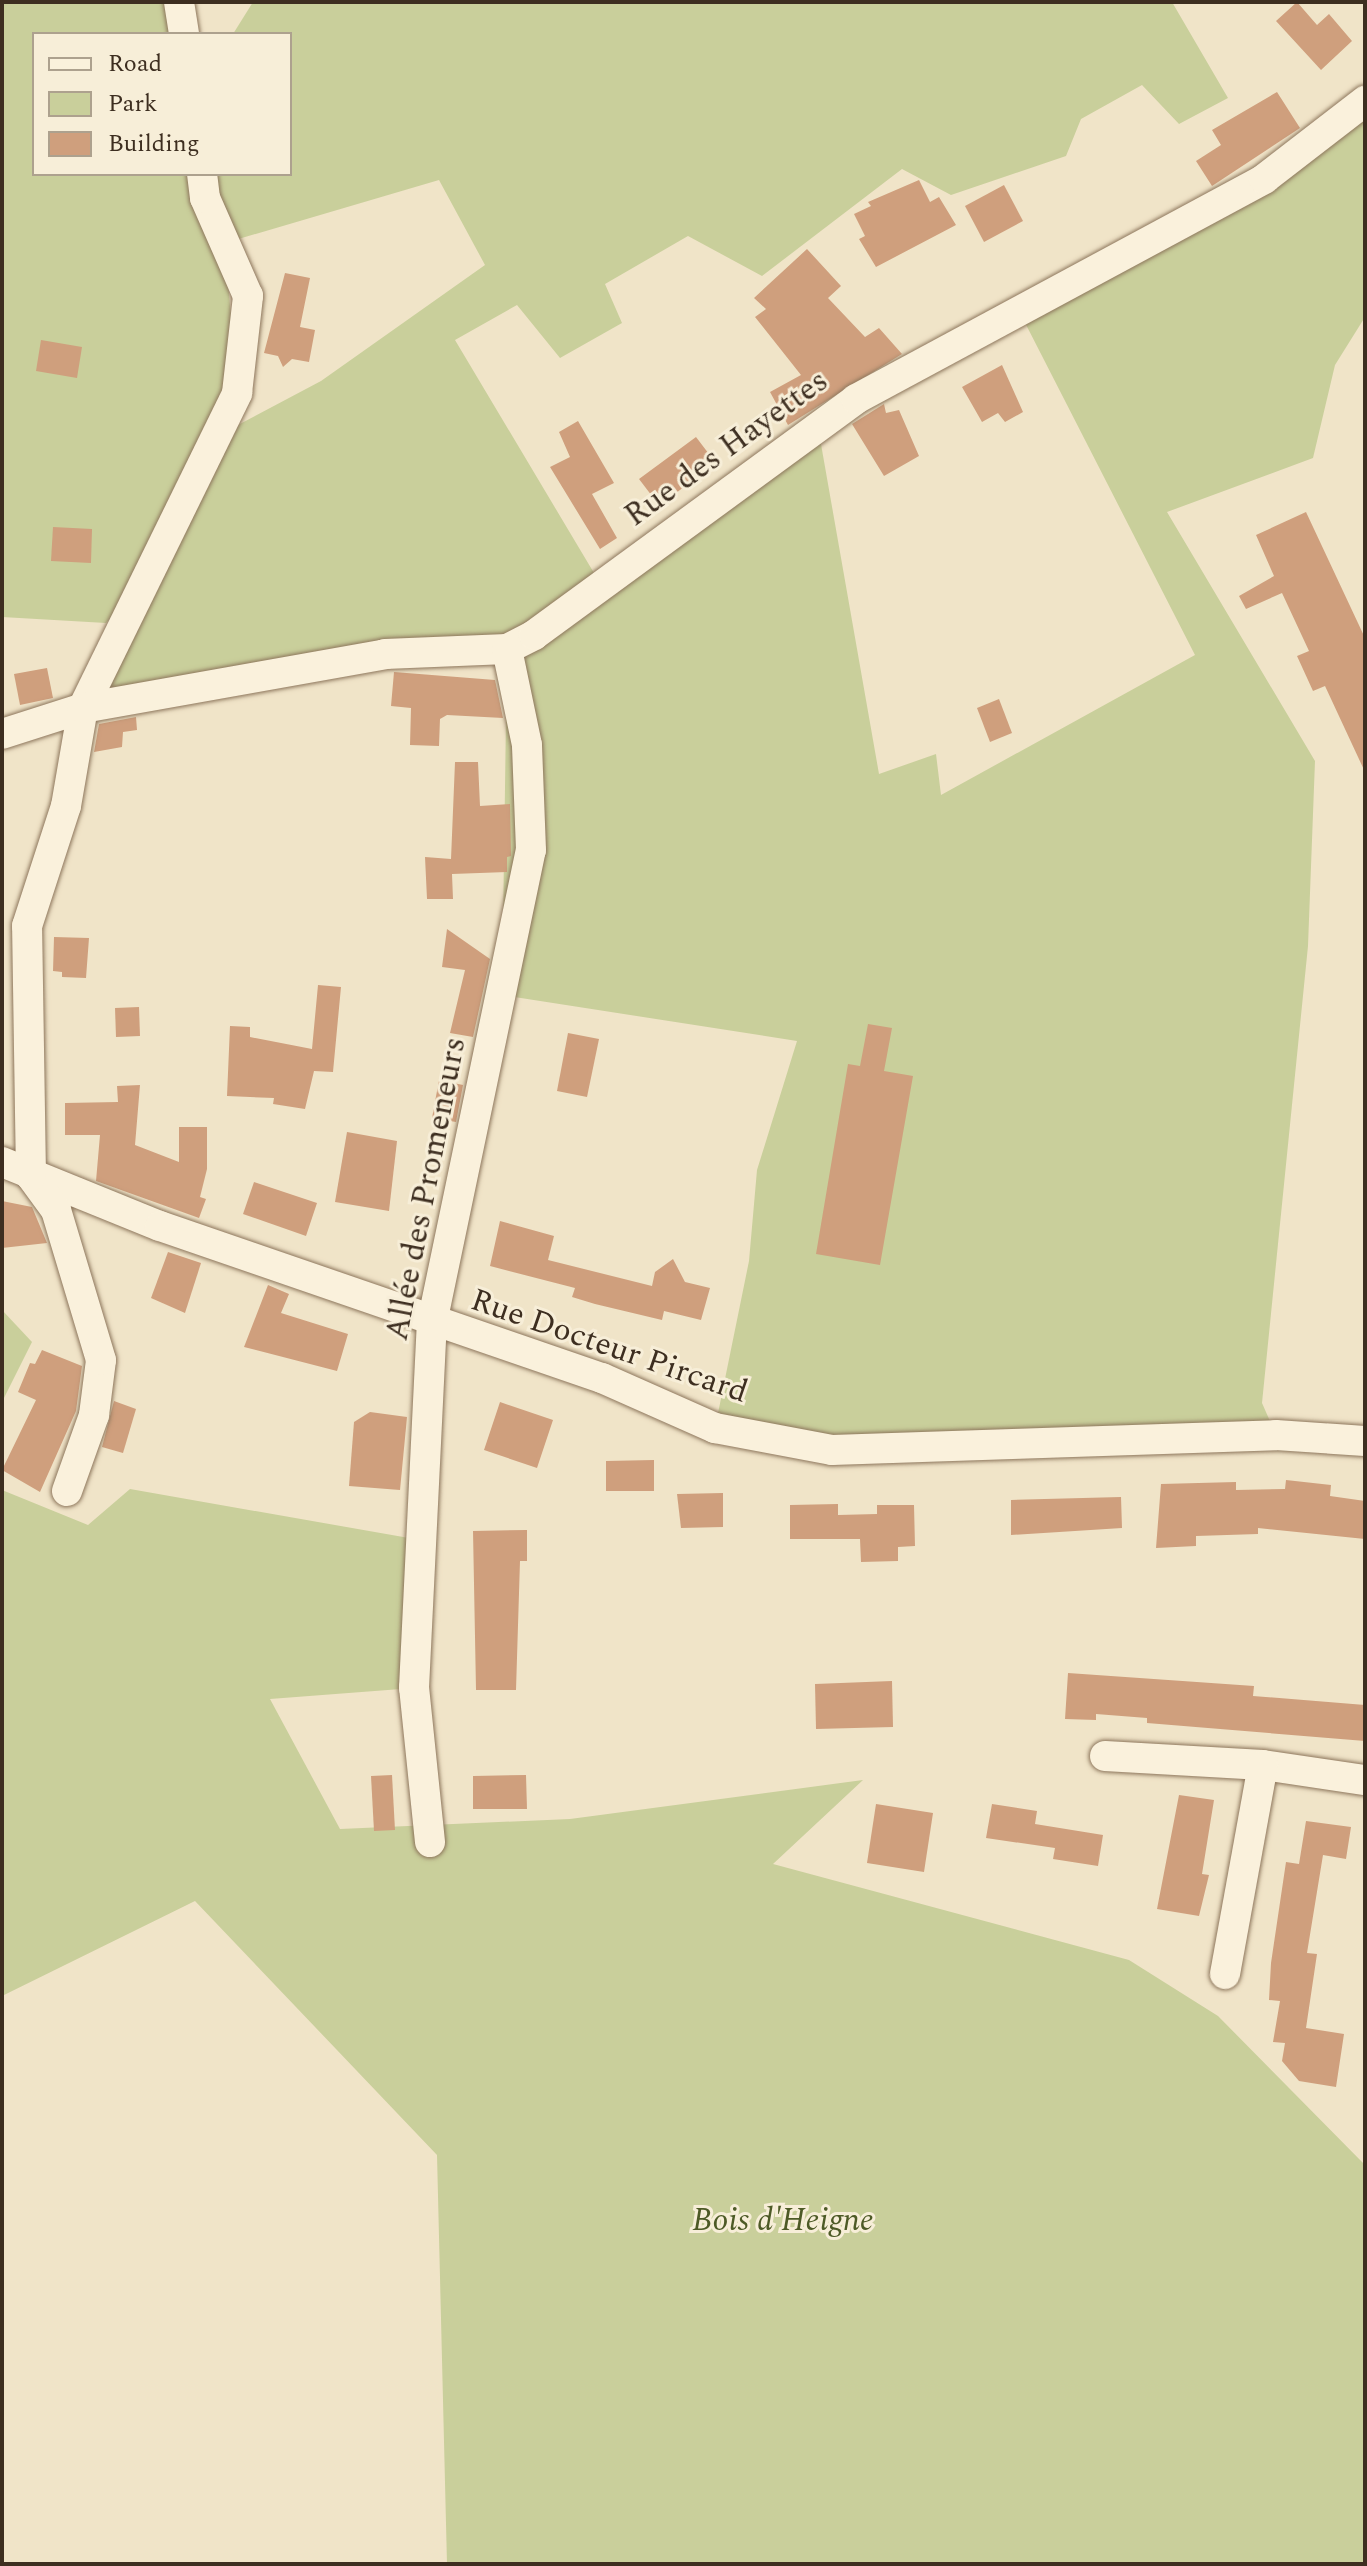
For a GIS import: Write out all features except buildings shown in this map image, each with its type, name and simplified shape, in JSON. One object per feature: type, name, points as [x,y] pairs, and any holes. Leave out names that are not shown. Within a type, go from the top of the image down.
[{"type":"street","points":[[179,2],[184,32]]},
{"type":"street","name":"Rue des Hayettes","points":[[2,734],[83,708],[385,654],[507,649],[534,635],[856,399],[1264,179],[1365,101]]},
{"type":"street","points":[[67,1491],[94,1415],[101,1360],[56,1210],[31,1176],[27,926],[66,806],[83,708],[237,393],[248,296],[205,198],[202,176]]},
{"type":"street","name":"Allée des Promeneurs","points":[[430,1842],[414,1688],[432,1323],[531,850],[527,745],[507,649]]},
{"type":"street","name":"Rue Docteur Pircard","points":[[2,1162],[31,1176],[432,1323],[602,1378],[715,1428],[832,1450],[1276,1435],[1365,1441]]},
{"type":"street","points":[[1105,1756],[1263,1765],[1365,1780]]},
{"type":"street","points":[[1225,1974],[1263,1765]]},
{"type":"green space","points":[[2,2],[179,2],[183,32],[32,32],[32,176],[292,176],[292,32],[234,32],[253,2],[1172,2],[1228,98],[1179,124],[1142,85],[1081,119],[1066,156],[951,195],[902,169],[762,276],[688,236],[605,284],[622,323],[560,358],[517,305],[455,340],[594,573],[818,427],[879,774],[936,754],[941,795],[1195,655],[1019,311],[1365,101],[1365,317],[1335,365],[1313,458],[1167,512],[1315,761],[1308,946],[1262,1403],[1276,1435],[965,1445],[715,1428],[749,1261],[757,1170],[797,1041],[502,995],[507,649],[83,708],[148,577],[106,623],[2,617]],"holes":[[[439,180],[485,265],[321,381],[217,436],[237,393],[225,243]]]},
{"type":"green space","points":[[2,1310],[32,1342],[2,1402]]},
{"type":"green space","name":"Bois d'Heigne","points":[[130,1489],[409,1538],[414,1688],[270,1699],[340,1829],[570,1819],[863,1780],[773,1864],[1129,1960],[1218,2016],[1365,2165],[1365,2564],[447,2564],[437,2155],[195,1901],[2,1996],[2,1490],[88,1525]]}]
